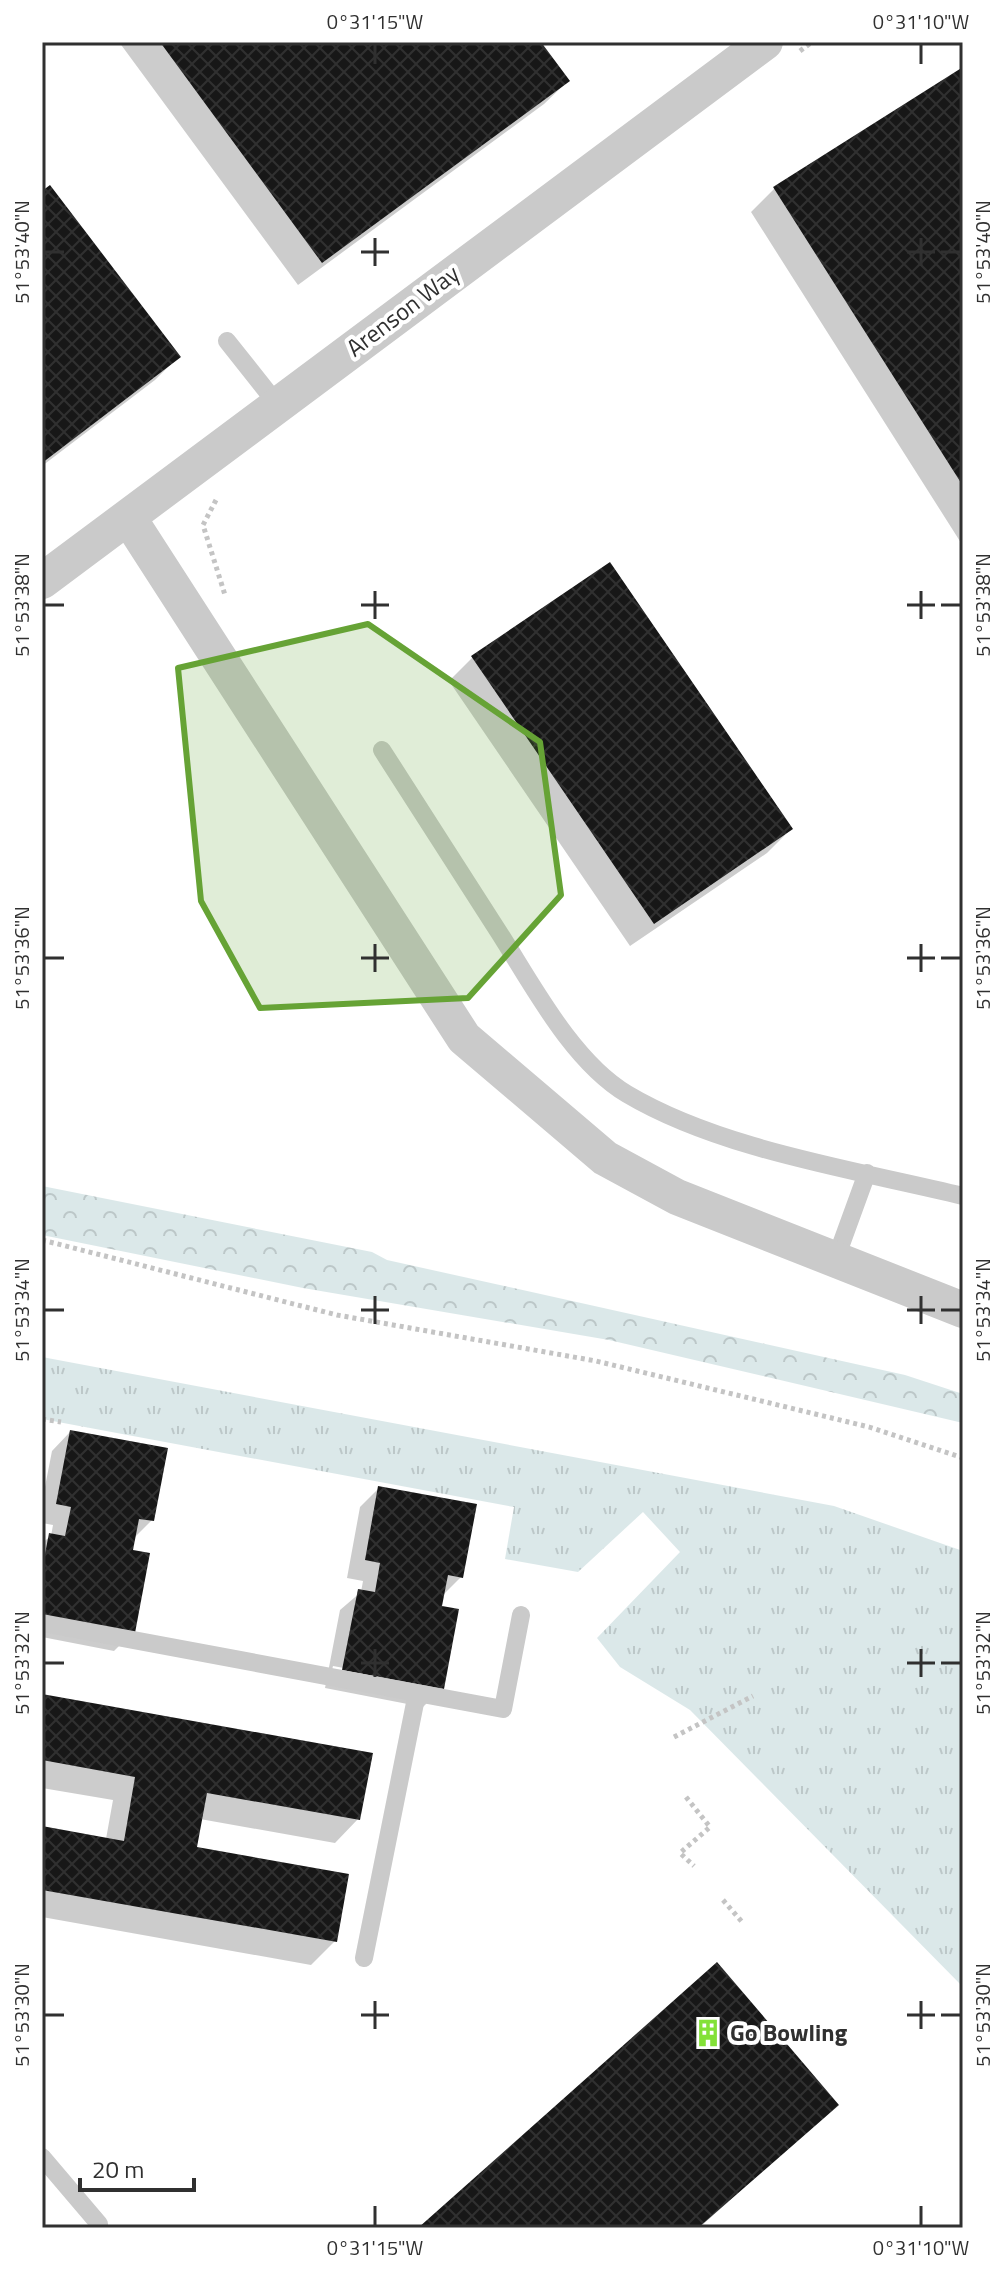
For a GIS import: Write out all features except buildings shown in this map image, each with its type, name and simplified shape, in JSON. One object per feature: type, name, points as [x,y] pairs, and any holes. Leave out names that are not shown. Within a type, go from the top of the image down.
[{"type":"street","name":"Arenson Way","points":[[42,581],[765,42]]},
{"type":"street","points":[[128,517],[464,1038],[605,1158],[677,1197],[963,1310]]},
{"type":"lane","points":[[227,341],[277,404]]},
{"type":"lane","points":[[382,750],[548,1008],[580,1051],[624,1093],[672,1118],[743,1142],[963,1196]]},
{"type":"lane","points":[[835,1261],[867,1173]]},
{"type":"lane","points":[[42,1623],[503,1709],[521,1615]]},
{"type":"lane","points":[[364,1958],[417,1693]]},
{"type":"lane","points":[[42,2157],[97,2227]]},
{"type":"path","points":[[220,492],[203,525],[230,609]]},
{"type":"path","points":[[42,1240],[337,1315],[596,1361],[869,1427],[963,1458]]},
{"type":"path","points":[[42,1419],[61,1422]]},
{"type":"path","points":[[674,1737],[753,1696]]},
{"type":"path","points":[[686,1797],[710,1827],[680,1853],[694,1866]]},
{"type":"path","points":[[723,1900],[743,1923]]},
{"type":"highlighted area","points":[[368,624],[540,742],[561,895],[468,998],[260,1008],[201,901],[178,668]]},
{"type":"green space","points":[[42,1186],[372,1252],[387,1260],[905,1375],[963,1394],[963,1423],[609,1340],[303,1288],[42,1235]]},
{"type":"green space","points":[[42,1357],[834,1506],[963,1551],[963,1987],[690,1710],[620,1667],[597,1638],[680,1552],[643,1512],[578,1572],[505,1559],[514,1507],[42,1419]]},
{"type":"place","name":"Go Bowling","points":[[708,2033]]}]
